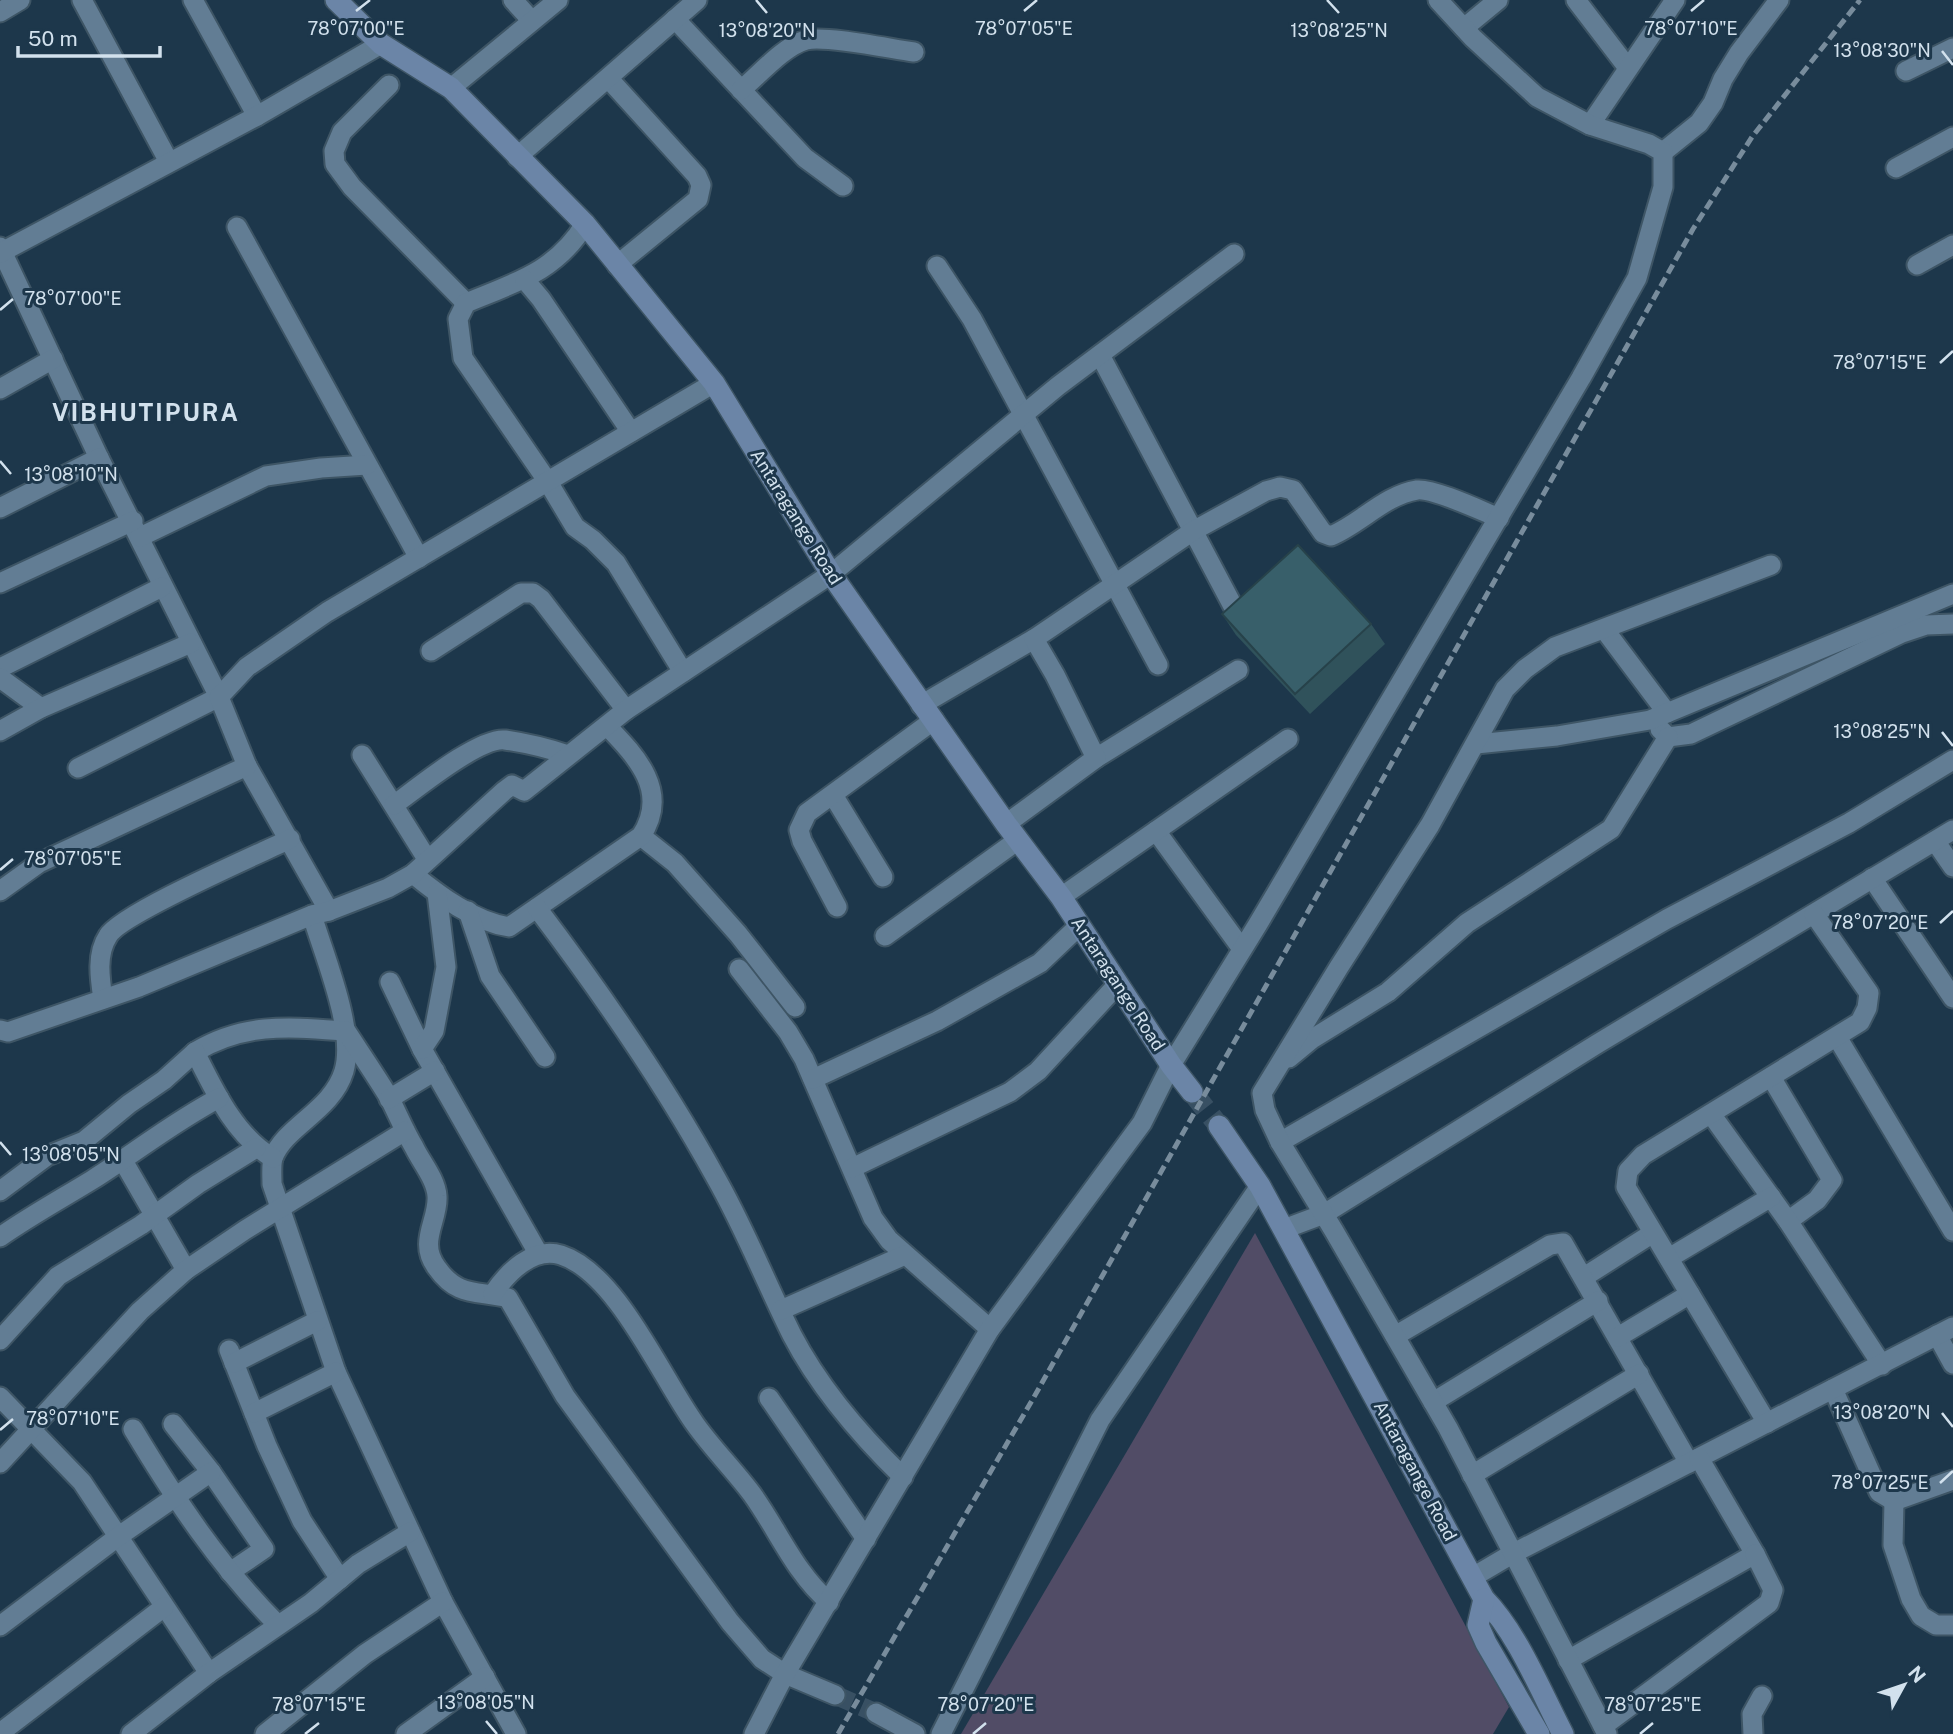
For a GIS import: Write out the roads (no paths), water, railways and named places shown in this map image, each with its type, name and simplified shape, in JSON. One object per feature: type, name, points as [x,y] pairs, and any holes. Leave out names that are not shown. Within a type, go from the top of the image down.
[{"type":"street","points":[[0,12],[20,0]]},
{"type":"street","points":[[82,0],[169,162]]},
{"type":"street","points":[[193,0],[257,116]]},
{"type":"street","name":"Antaragange Road","points":[[336,0],[382,44],[451,88],[585,224],[714,383],[831,574],[1060,897],[1171,1065],[1192,1092]]},
{"type":"street","points":[[513,0],[532,21]]},
{"type":"street","points":[[451,88],[558,0]]},
{"type":"street","points":[[517,157],[697,0]]},
{"type":"street","points":[[1438,0],[1537,97],[1590,125],[1649,144],[1663,152]]},
{"type":"street","points":[[1464,28],[1498,0]]},
{"type":"street","points":[[1576,0],[1628,68]]},
{"type":"street","points":[[1590,125],[1675,0]]},
{"type":"street","points":[[1663,152],[1699,124],[1739,53],[1779,0]]},
{"type":"street","points":[[675,19],[805,158],[843,186]]},
{"type":"street","points":[[741,90],[792,46],[807,40],[823,39],[914,52]]},
{"type":"street","points":[[0,1340],[58,1276],[154,1216],[198,1184],[265,1153],[308,1120],[332,1094],[344,1070],[346,1031],[320,913],[290,839],[247,766],[219,697],[162,587],[1,251],[257,116],[382,44]]},
{"type":"street","points":[[1906,71],[1953,48]]},
{"type":"street","points":[[608,78],[697,176],[701,186],[698,199],[617,265]]},
{"type":"street","points":[[389,85],[342,132],[334,151],[335,163],[352,187],[466,303]]},
{"type":"street","points":[[1896,168],[1953,137]]},
{"type":"street","points":[[754,1734],[785,1675],[990,1329],[1142,1123],[1171,1065],[1499,518],[1637,278],[1663,187],[1663,152]]},
{"type":"street","points":[[585,224],[568,247],[526,280],[466,303],[458,319],[463,358],[548,482],[575,527],[593,540],[616,563],[683,672]]},
{"type":"street","points":[[237,227],[419,558]]},
{"type":"street","points":[[1917,265],[1953,246]]},
{"type":"street","points":[[0,1030],[8,1032],[139,987],[388,888],[413,874],[512,785],[524,791],[626,710],[831,574],[1022,416],[1234,254]]},
{"type":"street","points":[[937,266],[972,319],[1158,665]]},
{"type":"street","points":[[526,280],[631,432]]},
{"type":"street","points":[[1100,355],[1235,610]]},
{"type":"street","points":[[0,389],[52,359]]},
{"type":"street","points":[[78,768],[219,697],[247,667],[327,612],[714,383]]},
{"type":"street","points":[[1,507],[99,458]]},
{"type":"street","points":[[0,583],[266,476],[367,465]]},
{"type":"street","points":[[837,907],[799,830],[807,813],[833,795],[928,712],[1113,583],[1193,531],[1266,491],[1280,487],[1293,491],[1323,533],[1331,536],[1344,531],[1397,496],[1419,489],[1499,518]]},
{"type":"street","points":[[1395,1336],[1550,1245],[1563,1243],[1639,1374],[1755,1554],[1773,1590],[1769,1603],[1605,1730],[1433,1402],[1280,1142],[1265,1110],[1262,1093],[1430,825],[1505,689],[1525,669],[1555,647],[1771,565]]},
{"type":"street","points":[[0,668],[162,587]]},
{"type":"street","points":[[431,651],[521,593],[533,593],[541,599],[626,710]]},
{"type":"street","points":[[1476,744],[1557,736],[1658,717],[1953,594]]},
{"type":"street","points":[[1668,737],[1691,734],[1902,633],[1926,625],[1953,624]]},
{"type":"street","points":[[1605,629],[1668,737]]},
{"type":"street","points":[[1034,639],[1097,758]]},
{"type":"street","points":[[0,731],[41,709],[191,643]]},
{"type":"street","points":[[885,936],[1097,758],[1238,670]]},
{"type":"street","points":[[0,678],[41,709]]},
{"type":"street","points":[[413,874],[437,893],[468,911],[495,924],[509,927],[640,836],[649,823],[654,803],[649,785],[635,755],[607,726]]},
{"type":"street","points":[[1277,1068],[1312,1039],[1388,992],[1467,923],[1611,829],[1668,737]]},
{"type":"street","points":[[394,806],[471,750],[503,740],[537,745],[568,755]]},
{"type":"street","points":[[1060,897],[1288,740]]},
{"type":"street","points":[[362,755],[427,859]]},
{"type":"street","points":[[1280,1142],[1667,919],[1849,823],[1953,760]]},
{"type":"street","points":[[2,885],[39,863],[247,766]]},
{"type":"street","points":[[833,795],[883,877]]},
{"type":"street","points":[[1284,1229],[1324,1214],[1597,1044],[1953,830]]},
{"type":"street","points":[[1156,831],[1242,949]]},
{"type":"street","points":[[640,836],[675,863],[738,934],[795,1007]]},
{"type":"street","points":[[103,999],[100,975],[102,947],[109,932],[135,915],[290,839]]},
{"type":"street","points":[[1935,841],[1953,867]]},
{"type":"street","points":[[1872,878],[1953,998]]},
{"type":"street","points":[[422,1049],[434,1031],[446,967],[437,893]]},
{"type":"street","points":[[537,908],[681,1115],[740,1223],[793,1337],[844,1415],[903,1477]]},
{"type":"street","points":[[468,911],[490,975],[545,1057]]},
{"type":"street","points":[[1767,1423],[1626,1187],[1629,1171],[1643,1155],[1860,1021],[1867,1008],[1869,993],[1814,914]]},
{"type":"street","points":[[813,1079],[937,1021],[1040,963],[1079,926]]},
{"type":"street","points":[[739,969],[788,1032],[804,1059],[873,1218],[889,1240],[990,1329]]},
{"type":"street","points":[[390,982],[422,1049],[538,1253]]},
{"type":"street","points":[[852,1168],[1010,1092],[1038,1071],[1118,984]]},
{"type":"street","points":[[0,1191],[47,1156],[84,1142],[164,1080],[195,1052],[213,1041],[254,1028],[346,1031]]},
{"type":"street","points":[[346,1031],[389,1099],[430,1176],[437,1196],[429,1237],[430,1254],[437,1268],[457,1288],[476,1295],[492,1294],[508,1298],[565,1395],[730,1622],[762,1658],[785,1675],[835,1695]]},
{"type":"street","points":[[1837,1037],[1953,1231]]},
{"type":"street","points":[[195,1052],[219,1098],[265,1153],[272,1184],[336,1372],[443,1602],[516,1734]]},
{"type":"street","points":[[389,1099],[435,1071]]},
{"type":"street","points":[[1771,1077],[1832,1180],[1817,1200],[1788,1221]]},
{"type":"street","points":[[0,1237],[32,1214],[91,1180],[181,1118],[219,1098]]},
{"type":"street","points":[[1711,1114],[1788,1221],[1882,1365]]},
{"type":"street","name":"Antaragange Road","points":[[1219,1126],[1260,1186],[1484,1599],[1507,1629],[1563,1734]]},
{"type":"street","points":[[0,1463],[139,1311],[186,1270],[405,1131]]},
{"type":"street","points":[[122,1159],[186,1270]]},
{"type":"street","points":[[941,1734],[1100,1420],[1260,1186]]},
{"type":"street","points":[[1669,1258],[1771,1197]]},
{"type":"street","points":[[1584,1278],[1653,1233]]},
{"type":"street","points":[[492,1294],[502,1279],[538,1253],[561,1255],[593,1273],[624,1311],[695,1423],[752,1495],[796,1565],[818,1594],[829,1602]]},
{"type":"street","points":[[781,1310],[905,1255]]},
{"type":"street","points":[[1618,1337],[1690,1294]]},
{"type":"street","points":[[1433,1402],[1598,1301]]},
{"type":"street","points":[[317,1321],[231,1357],[267,1446],[302,1521],[340,1579]]},
{"type":"street","points":[[1473,1577],[1512,1554],[1945,1331],[1953,1364]]},
{"type":"street","points":[[254,1413],[336,1372]]},
{"type":"street","points":[[1472,1475],[1639,1374]]},
{"type":"street","points":[[1833,1389],[1879,1492],[1894,1501]]},
{"type":"street","points":[[0,1397],[82,1482],[209,1673]]},
{"type":"street","points":[[768,1398],[866,1539]]},
{"type":"street","points":[[173,1424],[211,1472],[264,1549],[230,1572]]},
{"type":"street","points":[[133,1429],[174,1497],[247,1594],[278,1625]]},
{"type":"street","points":[[0,1626],[119,1536],[211,1472]]},
{"type":"street","points":[[1894,1501],[1953,1480]]},
{"type":"street","points":[[1894,1501],[1892,1545],[1911,1599],[1921,1616],[1937,1626],[1953,1625]]},
{"type":"street","points":[[131,1734],[358,1564],[410,1532]]},
{"type":"street","points":[[1568,1660],[1755,1554]]},
{"type":"street","points":[[1484,1599],[1478,1625],[1539,1734]]},
{"type":"street","points":[[265,1734],[365,1654],[443,1602]]},
{"type":"street","points":[[0,1733],[164,1606]]},
{"type":"street","points":[[406,1734],[485,1677]]},
{"type":"street","points":[[1753,1734],[1752,1714],[1762,1696]]},
{"type":"street","points":[[876,1713],[915,1734]]},
{"type":"tunnel","points":[[1192,1092],[1219,1126]]},
{"type":"tunnel","points":[[835,1695],[876,1713]]},
{"type":"railway","points":[[838,1734],[1034,1397],[1693,229],[1752,137],[1860,0]]},
{"type":"district","name":"VIBHUTIPURA","points":[[146,413]]}]
